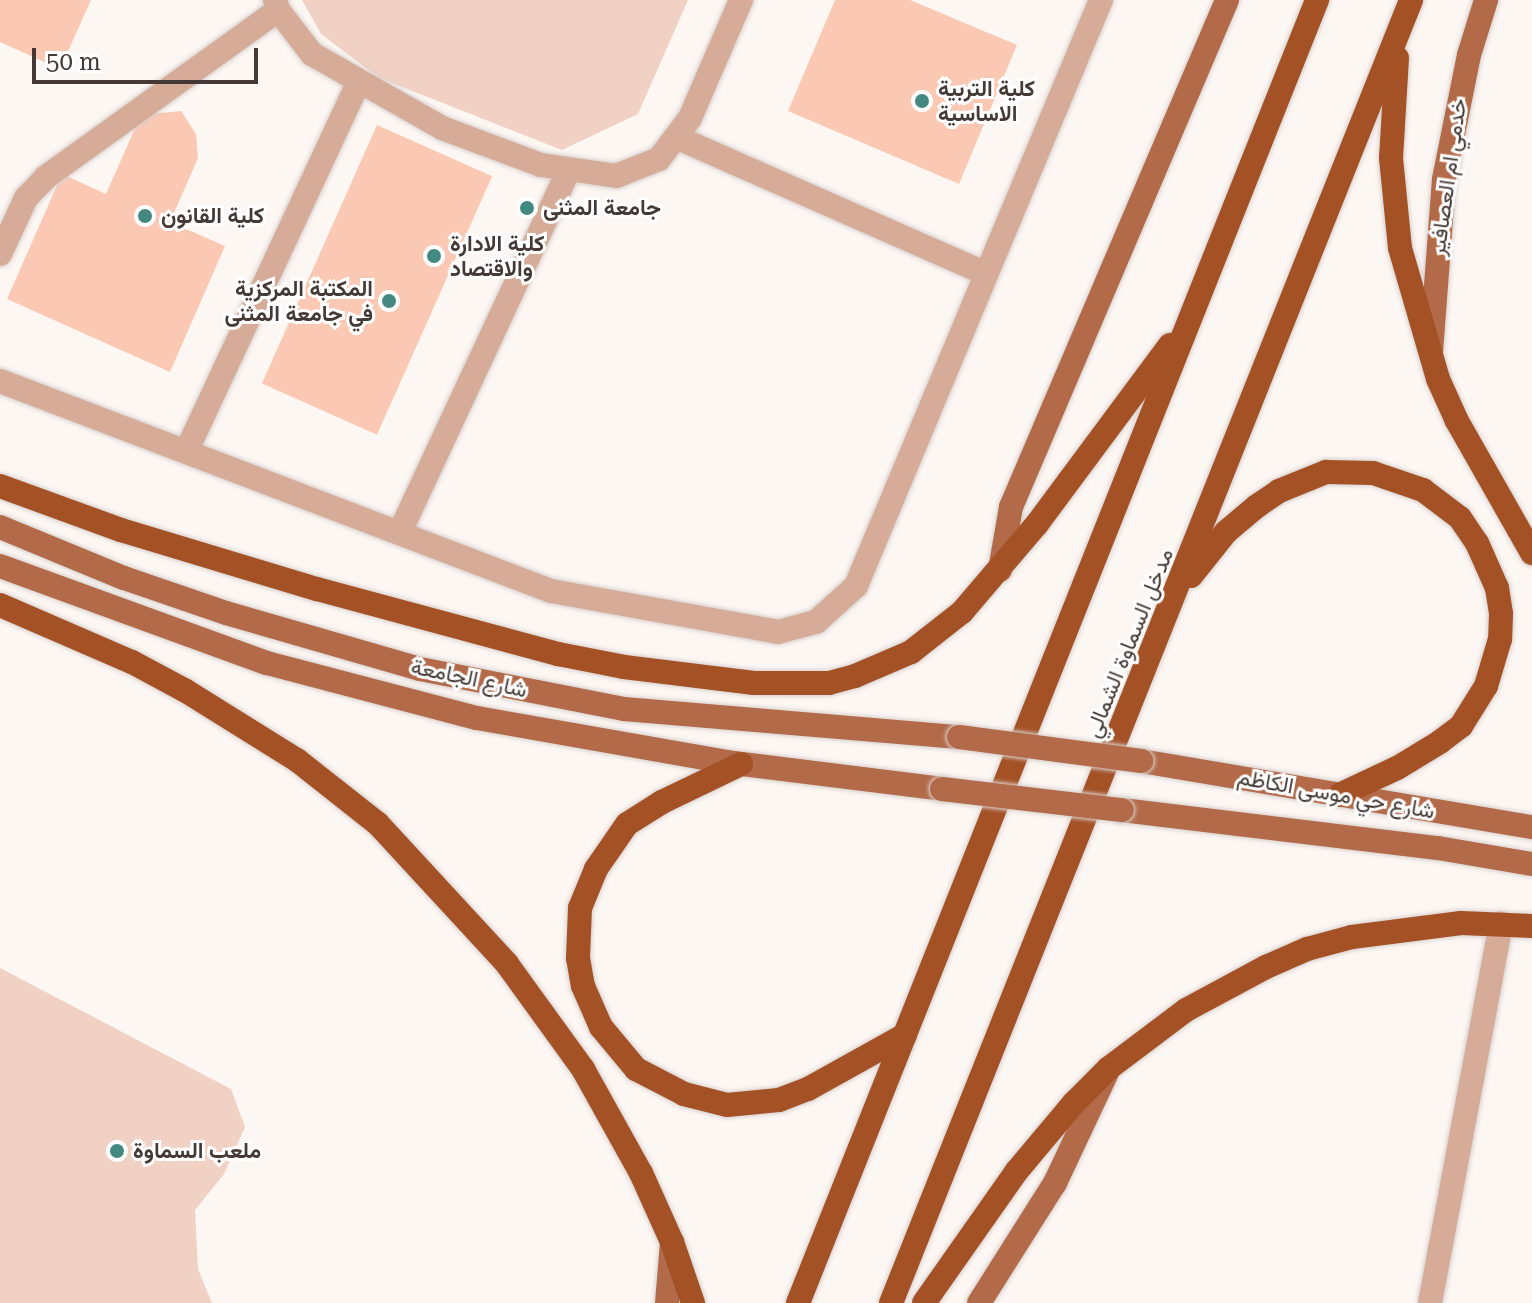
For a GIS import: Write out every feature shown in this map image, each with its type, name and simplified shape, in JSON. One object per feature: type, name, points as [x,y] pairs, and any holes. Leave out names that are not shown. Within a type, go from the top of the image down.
[{"type":"highway","points":[[798,1303],[1044,693],[1317,0]]},
{"type":"highway","points":[[1407,10],[1392,112],[1394,203],[1400,248],[1430,358],[1457,421],[1532,553]]},
{"type":"highway","name":"مدخل السماوة الشمالي","points":[[891,1303],[1177,593],[1407,10]]},
{"type":"highway","points":[[0,486],[121,530],[287,580],[558,654],[638,669],[754,683],[829,683],[911,652],[962,612],[1000,570],[1190,318]]},
{"type":"highway","points":[[1177,593],[1226,532],[1257,506],[1290,485],[1326,472],[1373,473],[1402,481],[1423,490],[1460,518],[1477,543],[1497,588],[1500,639],[1486,686],[1461,726],[1440,742],[1397,768],[1339,795]]},
{"type":"highway","points":[[0,605],[132,662],[186,691],[297,760],[378,824],[507,964],[583,1069],[641,1173],[672,1242],[693,1303]]},
{"type":"highway","points":[[741,764],[662,802],[627,824],[596,869],[580,908],[578,958],[583,986],[601,1027],[636,1069],[684,1094],[727,1105],[779,1100],[808,1089],[905,1035]]},
{"type":"highway","points":[[924,1303],[1040,1140],[1109,1068],[1186,1010],[1225,987],[1307,949],[1402,929],[1461,923],[1532,926]]},
{"type":"main road","points":[[1000,570],[1011,507],[1227,0]]},
{"type":"main road","name":"خدمي ام العصافير","points":[[1430,358],[1444,179],[1458,101],[1486,0]]},
{"type":"main road","name":"شارع الجامعة","points":[[0,527],[124,578],[226,613],[420,669],[624,709],[959,737],[1141,761]]},
{"type":"main road","points":[[0,566],[254,658],[351,687],[584,739],[741,764],[1438,848],[1532,864]]},
{"type":"main road","name":"شارع حي موسى الكاظم","points":[[1141,761],[1532,827]]},
{"type":"main road","points":[[979,1303],[1055,1183],[1109,1068]]},
{"type":"main road","points":[[667,1303],[672,1242]]},
{"type":"street","points":[[0,254],[26,198],[46,177],[277,5],[312,54],[358,83],[442,128],[541,165],[616,176],[659,159],[690,118],[741,0]]},
{"type":"street","points":[[0,381],[551,591],[778,632],[816,622],[856,586],[1101,0]]},
{"type":"street","points":[[187,450],[358,83]]},
{"type":"street","points":[[676,137],[986,274]]},
{"type":"street","points":[[400,532],[569,169]]},
{"type":"street","points":[[1430,1303],[1501,924]]},
{"type":"shaded area","points":[[302,0],[688,0],[638,114],[562,150],[379,78],[321,34]]},
{"type":"shaded area","name":"ملعب السماوة","points":[[0,968],[231,1089],[245,1127],[224,1174],[195,1210],[198,1269],[212,1303],[0,1303]]},
{"type":"building","points":[[0,0],[91,0],[60,69],[0,42]]},
{"type":"building","points":[[835,0],[910,0],[1017,45],[959,184],[788,111]]},
{"type":"building","points":[[181,111],[196,134],[198,158],[170,222],[225,246],[170,372],[7,299],[62,174],[106,194],[136,126],[150,114]]},
{"type":"building","points":[[377,125],[492,176],[377,435],[262,384]]},
{"type":"place","name":"كلية التربية الاساسية","points":[[922,101]]},
{"type":"place","name":"جامعة المثنى","points":[[527,208]]},
{"type":"place","name":"كلية القانون","points":[[145,216]]},
{"type":"place","name":"كلية الادارة والاقتصاد","points":[[434,256]]},
{"type":"place","name":"المكتبة المركزية في جامعة المثنى","points":[[389,301]]},
{"type":"place","name":"ملعب السماوة","points":[[117,1151]]}]
